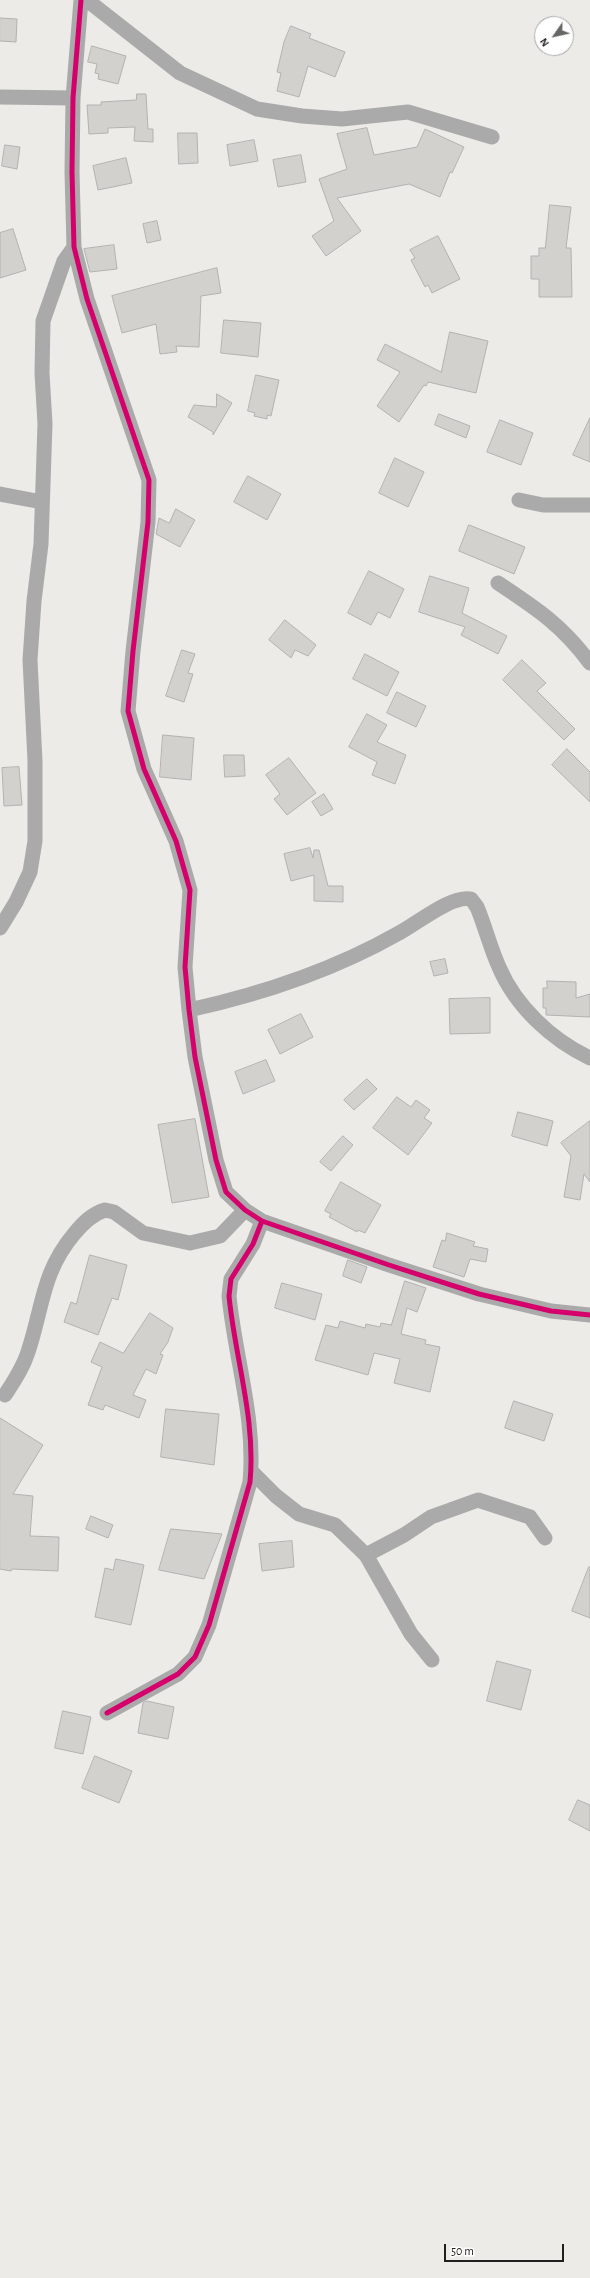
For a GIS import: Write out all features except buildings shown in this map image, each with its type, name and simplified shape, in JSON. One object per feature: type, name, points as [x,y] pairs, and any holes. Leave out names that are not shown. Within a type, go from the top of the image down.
[{"type":"street","points":[[81,0],[74,98],[72,172],[74,247],[87,299],[149,480],[148,522],[133,651],[128,711],[144,769],[176,841],[190,890],[185,967],[189,1010],[195,1057],[216,1160],[226,1192],[245,1210],[262,1221],[389,1266],[479,1294],[551,1311],[590,1315]]},
{"type":"street","points":[[87,0],[180,73],[257,109],[302,116],[342,119],[408,112],[492,137]]},
{"type":"street","points":[[0,97],[74,98]]},
{"type":"street","points":[[0,928],[16,902],[30,872],[36,841],[35,761],[30,660],[34,601],[41,544],[45,424],[42,373],[43,321],[64,261],[74,247]]},
{"type":"street","points":[[0,494],[42,502]]},
{"type":"street","points":[[518,500],[543,506],[590,505]]},
{"type":"street","points":[[498,583],[548,617],[573,640],[590,664]]},
{"type":"street","points":[[189,1010],[228,1002],[288,983],[322,970],[398,934],[451,902],[464,898],[471,899],[477,907],[499,968],[520,1001],[546,1030],[569,1048],[590,1058]]},
{"type":"street","points":[[5,1395],[21,1370],[28,1350],[45,1286],[53,1264],[64,1246],[90,1218],[106,1210],[114,1212],[143,1233],[190,1243],[220,1236],[245,1210]]},
{"type":"street","points":[[107,1713],[178,1674],[195,1658],[209,1625],[250,1482],[251,1471],[248,1410],[229,1296],[231,1279],[253,1244],[262,1221]]},
{"type":"street","points":[[251,1471],[276,1496],[299,1514],[335,1525],[366,1555],[411,1634],[432,1660]]},
{"type":"street","points":[[366,1555],[404,1535],[431,1517],[478,1500],[530,1517],[545,1538]]},
{"type":"cycle path","points":[[81,0],[73,98],[72,172],[74,247],[87,299],[149,480],[148,522],[133,651],[128,711],[144,769],[176,841],[190,890],[185,967],[189,1010],[195,1057],[216,1160],[226,1192],[245,1210],[262,1221],[389,1265],[479,1294],[551,1311],[590,1315]]},
{"type":"cycle path","points":[[107,1713],[178,1674],[195,1657],[209,1625],[250,1482],[251,1458],[248,1412],[229,1296],[231,1279],[253,1244],[262,1221]]}]
